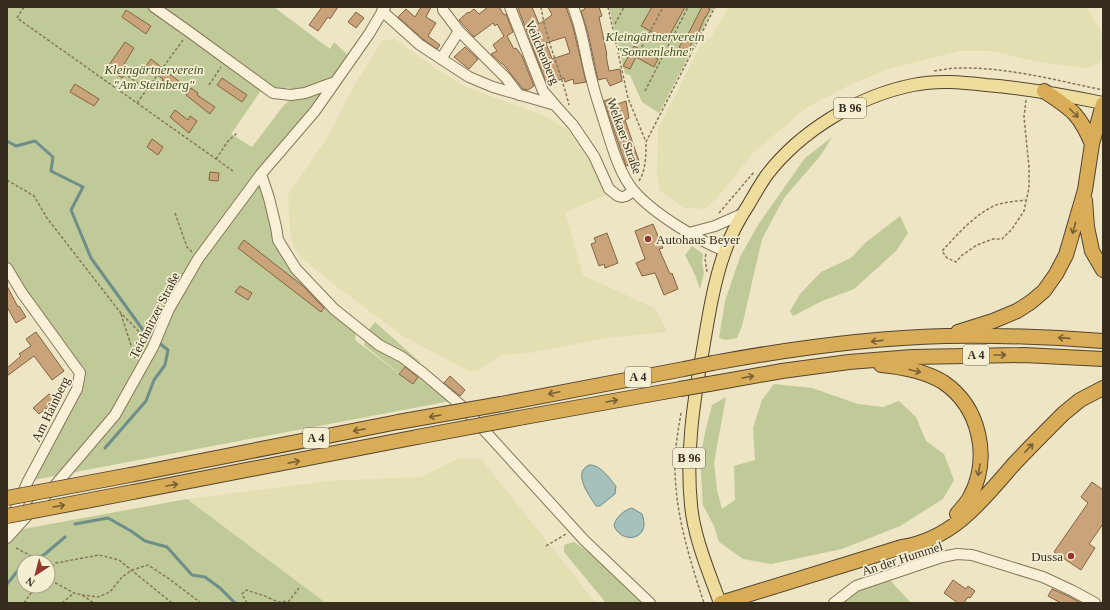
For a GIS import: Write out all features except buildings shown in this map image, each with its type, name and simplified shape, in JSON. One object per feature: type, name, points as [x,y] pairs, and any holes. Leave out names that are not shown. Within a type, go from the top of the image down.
[{"type":"highway","points":[[1044,91],[1071,109],[1079,117],[1092,144]]},
{"type":"highway","points":[[944,336],[993,321],[1017,311],[1031,302],[1044,290],[1056,274],[1066,255],[1085,190],[1092,144],[1103,104]]},
{"type":"highway","points":[[1085,190],[1087,227],[1092,251],[1103,270]]},
{"type":"highway","name":"A 4","points":[[7,498],[398,422],[501,404],[757,355],[886,340],[944,336],[1059,337],[1103,341]]},
{"type":"highway","name":"A 4","points":[[7,516],[417,437],[782,371],[849,362],[912,357],[1024,355],[1103,359]]},
{"type":"highway","points":[[849,362],[907,369],[921,372],[943,382],[959,397],[968,409],[978,431],[981,444],[981,461],[978,479],[970,498],[957,514],[944,524],[902,547]]},
{"type":"highway","points":[[720,603],[902,547],[917,545],[935,538],[962,520],[1063,414],[1080,400],[1103,388]]},
{"type":"highway","points":[[755,603],[775,587]]},
{"type":"main road","name":"B 96","points":[[720,603],[698,536],[691,508],[689,470],[691,429],[698,372],[710,305],[725,251],[742,214],[766,176],[784,155],[804,138],[845,110],[889,91],[914,85],[932,82],[955,82],[1027,89],[1044,91],[1103,104]]},
{"type":"street","points":[[154,7],[273,93],[291,95],[305,93],[335,82]]},
{"type":"street","points":[[443,7],[443,10],[459,31],[506,78],[519,95]]},
{"type":"street","name":"Veilchenberg","points":[[510,7],[543,91],[555,105]]},
{"type":"street","name":"Welkaer Straße","points":[[573,7],[585,44],[592,81],[614,152],[624,176],[633,191],[655,211],[689,233],[710,245],[725,251]]},
{"type":"street","name":"Teichnitzer Straße","points":[[7,538],[57,483],[114,415],[151,351],[162,329],[169,309],[198,259],[261,174],[315,111],[369,34],[383,9],[420,46],[469,77],[519,95],[555,105]]},
{"type":"street","points":[[441,60],[459,31]]},
{"type":"street","points":[[555,105],[574,125],[594,156],[610,190],[622,197],[633,191]]},
{"type":"street","points":[[261,174],[269,198],[278,240],[296,269],[334,309],[379,345],[402,358],[423,373],[463,407],[575,529],[650,603]]},
{"type":"street","points":[[689,233],[715,226],[742,214]]},
{"type":"street","name":"Am Hainberg","points":[[7,268],[22,293],[80,373],[77,389],[28,481],[7,529]]},
{"type":"street","name":"An der Hummel","points":[[834,603],[856,586],[942,557],[957,554],[972,555],[1043,577],[1095,603]]},
{"type":"path","points":[[24,7],[17,18],[233,171]]},
{"type":"path","points":[[541,7],[543,22],[564,85],[574,125]]},
{"type":"path","points":[[608,7],[628,98],[646,142],[646,158],[641,178],[633,191]]},
{"type":"path","points":[[615,24],[624,7]]},
{"type":"path","points":[[637,56],[663,7]]},
{"type":"path","points":[[645,91],[688,7]]},
{"type":"path","points":[[646,142],[715,7]]},
{"type":"path","points":[[137,103],[189,31]]},
{"type":"path","points":[[209,85],[227,59]]},
{"type":"path","points":[[933,71],[956,68],[981,68],[1012,71],[1103,90]]},
{"type":"path","points":[[128,76],[147,90]]},
{"type":"path","points":[[1026,200],[996,205],[978,216],[942,251],[947,258],[956,262],[977,245],[993,239],[1002,239],[1012,229],[1024,211],[1029,188],[1029,167],[1024,117],[1027,89]]},
{"type":"path","points":[[216,159],[228,141],[237,133]]},
{"type":"path","points":[[719,212],[755,172]]},
{"type":"path","points":[[7,180],[34,196],[47,218],[151,351]]},
{"type":"path","points":[[175,213],[187,247],[198,259]]},
{"type":"path","points":[[120,312],[139,373]]},
{"type":"path","points":[[546,546],[575,529]]},
{"type":"path","points":[[16,548],[27,554]]},
{"type":"path","points":[[56,563],[99,555],[120,560],[172,603]]},
{"type":"path","points":[[56,583],[74,593],[98,597],[110,592],[122,577],[132,570],[148,565],[201,603]]},
{"type":"path","points":[[247,603],[242,594],[246,590],[266,596],[278,602],[289,601],[299,588]]},
{"type":"path","points":[[62,603],[74,593]]},
{"type":"path","points":[[24,603],[30,594]]},
{"type":"path","points":[[82,595],[94,603]]},
{"type":"shaded area","points":[[729,7],[1086,7],[1100,30],[1103,40],[1103,49],[1101,62],[1088,68],[1051,64],[989,51],[959,51],[888,69],[856,82],[807,107],[752,154],[718,197],[705,209],[684,208],[660,191],[657,174],[658,129],[700,46],[712,36]]},
{"type":"shaded area","points":[[395,39],[438,70],[466,87],[544,116],[567,129],[589,156],[609,194],[565,212],[583,275],[656,309],[667,332],[606,338],[529,353],[502,355],[479,370],[469,371],[403,336],[332,283],[302,258],[294,248],[290,231],[288,195],[329,135],[355,84],[383,40]]},
{"type":"shaded area","points":[[459,458],[481,459],[596,603],[326,603],[187,499],[328,481],[421,477]]},
{"type":"green space","name":"Kleingärtnerverein \"Am Steinberg\"","points":[[7,7],[274,7],[330,49],[334,42],[352,59],[261,174],[276,227],[296,269],[357,327],[355,340],[413,384],[419,375],[456,400],[28,481],[80,373],[7,268]],"holes":[[[288,87],[298,93],[284,105],[252,147],[231,134],[262,89],[284,92]]]},
{"type":"green space","name":"Kleingärtnerverein \"Sonnenlehne\"","points":[[609,7],[714,7],[659,113],[642,102],[630,75],[625,74]]},
{"type":"green space","points":[[832,137],[821,155],[784,198],[762,239],[742,326],[737,338],[726,340],[719,338],[725,301],[740,257],[758,225],[805,158]]},
{"type":"green space","points":[[900,216],[908,233],[896,251],[854,289],[822,301],[793,316],[790,311],[800,294],[821,272],[851,258],[865,243]]},
{"type":"green space","points":[[692,246],[703,254],[702,262],[704,273],[700,289],[685,255]]},
{"type":"green space","points":[[375,322],[420,362],[414,371],[406,365],[399,373],[364,345],[365,342],[363,337]]},
{"type":"green space","points":[[774,384],[812,388],[858,404],[883,407],[899,401],[916,417],[926,441],[944,454],[954,480],[943,499],[900,526],[842,549],[771,564],[743,559],[719,542],[714,526],[703,505],[700,459],[712,405],[726,397],[714,463],[717,490],[722,509],[735,500],[734,466],[755,460],[753,428],[762,400]]},
{"type":"green space","points":[[187,499],[326,603],[7,603],[7,532]]},
{"type":"green space","points":[[574,542],[598,559],[642,603],[606,603],[564,552],[564,545]]},
{"type":"green space","points":[[889,579],[911,603],[838,603],[855,590]]},
{"type":"water","points":[[589,465],[593,465],[601,469],[616,486],[615,494],[600,506],[596,506],[586,490],[582,479],[584,469]]},
{"type":"water","points":[[632,508],[642,514],[644,523],[643,530],[635,537],[623,536],[614,526],[620,515]]},
{"type":"waterway","points":[[7,141],[16,146],[35,141],[53,157],[51,171],[83,187],[71,210],[91,258],[143,330],[168,350],[165,365],[154,380],[146,401],[105,448]]},
{"type":"waterway","points":[[75,524],[108,518],[145,541],[167,547],[192,575],[205,577],[220,588],[235,603]]},
{"type":"waterway","points":[[45,554],[65,537]]},
{"type":"waterway","points":[[7,584],[16,573]]},
{"type":"place","name":"Autohaus Beyer","points":[[648,239]]},
{"type":"place","name":"Dussa","points":[[1071,556]]}]
